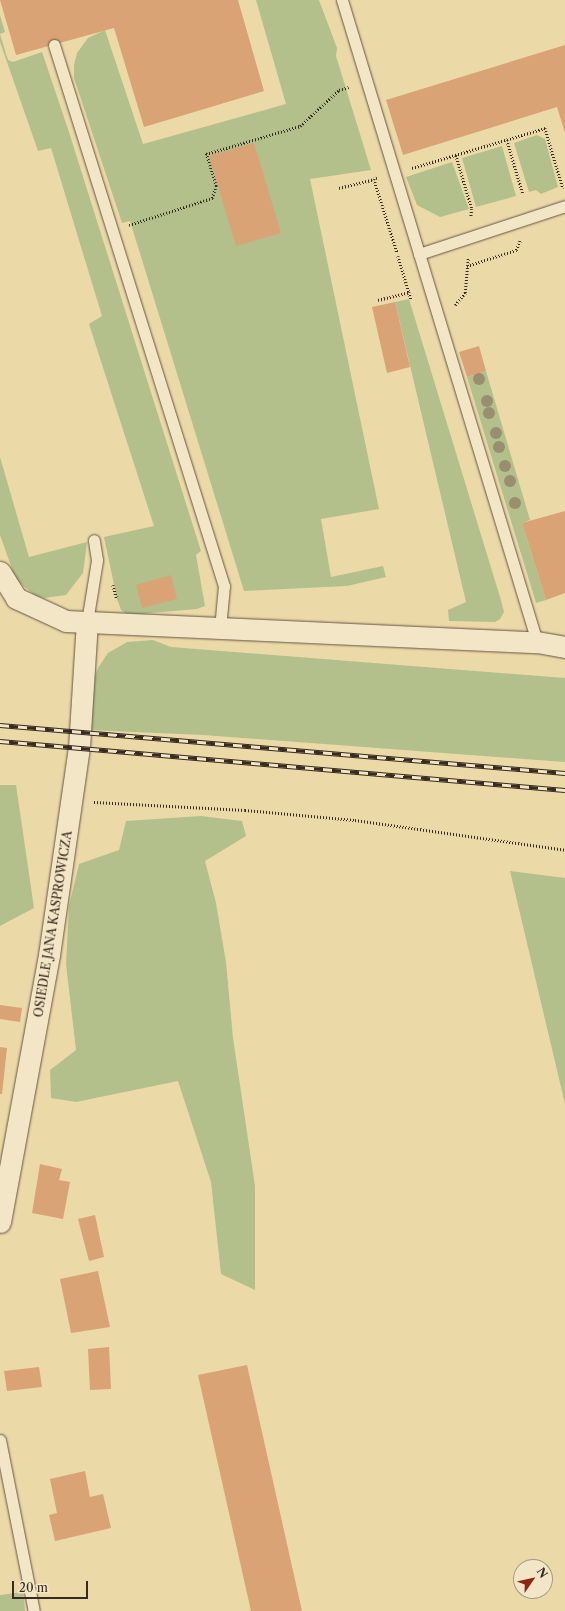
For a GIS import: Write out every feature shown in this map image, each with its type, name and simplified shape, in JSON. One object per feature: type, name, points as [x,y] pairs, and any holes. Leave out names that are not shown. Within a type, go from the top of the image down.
[{"type":"street","points":[[0,572],[16,598],[66,621],[537,642],[565,647]]},
{"type":"street","name":"OSIEDLE JANA KASPROWICZA","points":[[0,1222],[49,955],[72,801],[79,748],[88,622]]},
{"type":"lane","points":[[342,0],[537,642]]},
{"type":"lane","points":[[54,45],[224,586],[220,628]]},
{"type":"lane","points":[[419,254],[565,206]]},
{"type":"lane","points":[[88,622],[97,560],[94,540]]},
{"type":"lane","points":[[0,1440],[34,1611]]},
{"type":"path","points":[[212,198],[216,186],[206,154],[300,126],[339,90],[350,86],[353,94]]},
{"type":"path","points":[[395,173],[545,128],[565,194]]},
{"type":"path","points":[[507,140],[523,194]]},
{"type":"path","points":[[339,188],[375,178],[374,171]]},
{"type":"path","points":[[467,266],[516,250],[521,239]]},
{"type":"path","points":[[378,300],[409,292],[414,305]]},
{"type":"path","points":[[72,801],[245,810],[355,820],[565,850]]},
{"type":"green space","points":[[256,0],[319,0],[337,48],[336,56],[371,170],[310,179],[379,509],[321,519],[331,577],[383,566],[386,577],[347,586],[244,591],[130,221],[122,223],[74,78],[74,65],[77,53],[88,38],[105,30],[143,144],[286,104]]},
{"type":"green space","points":[[0,15],[5,32],[0,34]]},
{"type":"green space","points":[[0,34],[8,60],[13,62],[42,52],[68,129],[201,551],[196,555],[205,606],[197,609],[128,615],[121,610],[117,599],[104,537],[154,526],[89,324],[102,316],[51,148],[38,151],[0,42]]},
{"type":"green space","points":[[537,135],[545,139],[558,187],[541,194],[536,190],[529,192],[514,143]]},
{"type":"green space","points":[[502,146],[516,196],[476,207],[462,158]]},
{"type":"green space","points":[[452,162],[469,209],[440,217],[417,205],[406,177]]},
{"type":"green space","points":[[409,299],[504,612],[500,619],[495,622],[449,621],[448,610],[466,602],[395,302]]},
{"type":"green space","points":[[486,371],[530,520],[522,523],[546,600],[536,603],[467,377]]},
{"type":"green space","points":[[0,457],[29,557],[87,542],[83,573],[66,595],[44,598],[36,596],[16,580],[0,535]]},
{"type":"green space","points":[[153,640],[171,647],[565,678],[565,762],[203,735],[88,730],[91,687],[98,668],[108,653],[127,642]]},
{"type":"green space","points":[[0,785],[16,785],[34,908],[0,926]]},
{"type":"green space","points":[[201,816],[242,821],[246,836],[205,861],[216,903],[226,962],[233,1038],[255,1186],[255,1290],[221,1274],[211,1182],[178,1081],[76,1102],[51,1098],[50,1070],[76,1050],[66,964],[69,906],[79,864],[119,850],[126,821]]},
{"type":"green space","points":[[510,871],[565,878],[565,1104]]},
{"type":"green space","points":[[23,1592],[25,1611],[0,1611],[0,1595]]},
{"type":"building","points":[[0,0],[238,0],[264,91],[144,127],[114,28],[16,55]]},
{"type":"building","points":[[565,45],[565,133],[557,107],[403,155],[386,100]]},
{"type":"building","points":[[254,143],[281,233],[236,246],[209,156]]},
{"type":"building","points":[[395,302],[410,367],[387,373],[372,307]]},
{"type":"building","points":[[479,346],[486,371],[467,377],[459,352]]},
{"type":"building","points":[[565,511],[565,593],[546,600],[522,523]]},
{"type":"building","points":[[171,575],[177,599],[142,608],[136,585]]},
{"type":"building","points":[[0,1005],[22,1008],[20,1022],[0,1019]]},
{"type":"building","points":[[0,1047],[7,1048],[2,1094],[0,1094]]},
{"type":"building","points":[[40,1164],[62,1169],[59,1180],[70,1182],[63,1219],[32,1213]]},
{"type":"building","points":[[95,1215],[104,1257],[89,1261],[78,1219]]},
{"type":"building","points":[[98,1271],[110,1327],[71,1333],[60,1279]]},
{"type":"building","points":[[109,1347],[111,1389],[90,1390],[88,1349]]},
{"type":"building","points":[[247,1365],[302,1611],[251,1611],[198,1375]]},
{"type":"building","points":[[39,1367],[42,1387],[7,1391],[4,1371]]},
{"type":"building","points":[[85,1471],[90,1497],[103,1494],[111,1528],[55,1541],[49,1515],[57,1513],[50,1479]]},
{"type":"railway","points":[[0,725],[565,773]]},
{"type":"railway","points":[[0,741],[565,790]]}]
